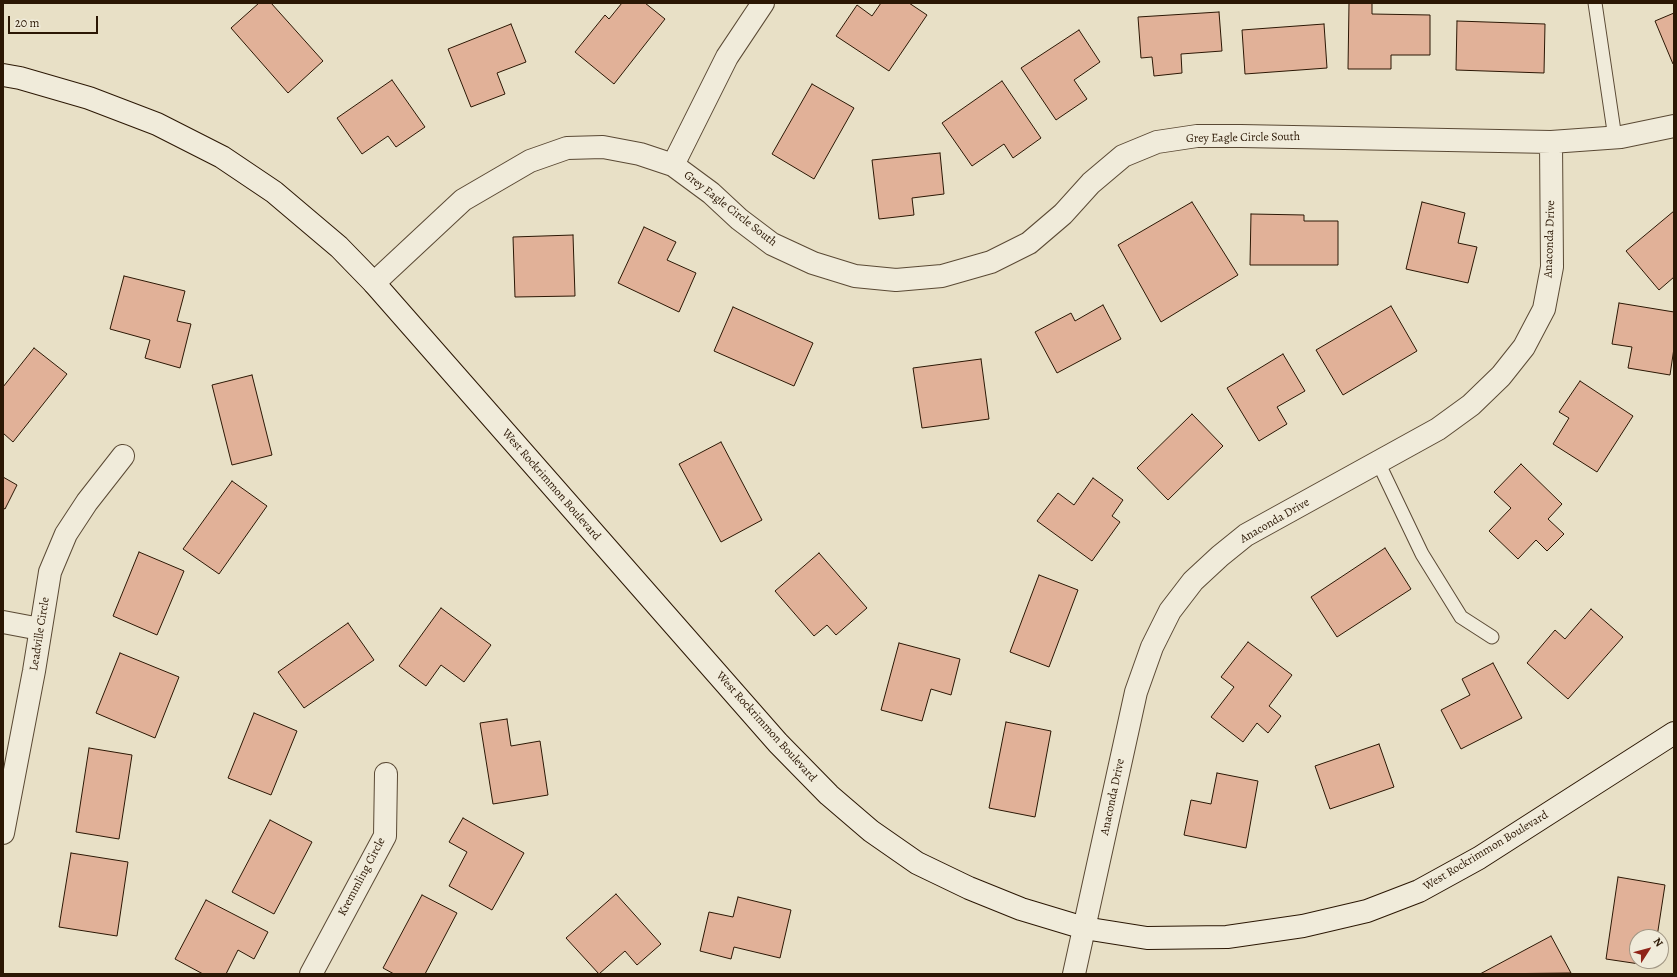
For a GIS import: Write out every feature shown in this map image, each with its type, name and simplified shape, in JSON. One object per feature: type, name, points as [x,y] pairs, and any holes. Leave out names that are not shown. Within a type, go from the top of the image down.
[{"type":"street","name":"Grey Eagle Circle South","points":[[673,165],[727,57],[762,3]]},
{"type":"street","name":"West Rockrimmon Boulevard","points":[[3,75],[20,78],[89,98],[157,124],[222,157],[274,192],[339,247],[374,283],[778,743],[829,795],[871,831],[917,863],[969,888],[1021,909],[1084,928],[1147,938],[1227,937],[1303,926],[1367,911],[1419,891],[1479,858],[1674,733]]},
{"type":"street","name":"Grey Eagle Circle South","points":[[374,283],[463,200],[530,161],[567,148],[603,147],[640,154],[673,165],[711,193],[739,219],[772,244],[813,263],[855,276],[896,280],[942,276],[991,262],[1029,243],[1063,214],[1091,183],[1123,156],[1157,142],[1197,136],[1551,142],[1615,138],[1674,126]]},
{"type":"street","name":"Anaconda Drive","points":[[1074,974],[1136,692],[1152,647],[1170,611],[1193,581],[1220,556],[1246,536],[1438,429],[1471,404],[1501,376],[1524,347],[1544,309],[1552,267],[1551,142]]},
{"type":"street","name":"Leadville Circle","points":[[3,833],[34,671],[50,572],[66,534],[87,502],[123,456]]},
{"type":"street","points":[[3,622],[40,629]]},
{"type":"street","name":"Kremmling Circle","points":[[311,974],[385,836],[386,774]]},
{"type":"lane","points":[[1595,3],[1615,138]]},
{"type":"lane","points":[[1378,462],[1422,554],[1461,617],[1492,637]]},
{"type":"building","points":[[259,3],[271,3],[323,61],[288,93],[231,28]]},
{"type":"building","points":[[622,3],[645,3],[665,19],[614,84],[575,52],[605,15],[609,19]]},
{"type":"building","points":[[881,3],[909,3],[927,15],[889,71],[836,36],[857,5],[872,16]]},
{"type":"building","points":[[1349,3],[1372,3],[1372,14],[1430,15],[1430,55],[1391,55],[1391,69],[1348,69]]},
{"type":"building","points":[[1219,12],[1222,51],[1181,54],[1182,73],[1154,76],[1152,57],[1141,58],[1138,17]]},
{"type":"building","points":[[1674,13],[1674,64],[1673,64],[1655,21]]},
{"type":"building","points":[[1457,21],[1545,24],[1544,73],[1456,70]]},
{"type":"building","points":[[511,24],[526,62],[497,73],[505,94],[471,107],[448,49]]},
{"type":"building","points":[[1324,24],[1327,68],[1245,74],[1242,30]]},
{"type":"building","points":[[1079,30],[1100,62],[1074,80],[1087,99],[1056,120],[1021,68]]},
{"type":"building","points":[[392,80],[425,127],[396,147],[388,136],[362,154],[337,118]]},
{"type":"building","points":[[1002,81],[1041,138],[1013,158],[1004,144],[972,166],[942,123]]},
{"type":"building","points":[[812,84],[854,108],[814,179],[772,154]]},
{"type":"building","points":[[940,153],[944,194],[912,198],[914,215],[879,219],[872,160]]},
{"type":"building","points":[[1192,202],[1238,275],[1161,322],[1118,245]]},
{"type":"building","points":[[1422,202],[1465,213],[1458,243],[1477,247],[1468,283],[1406,269]]},
{"type":"building","points":[[1674,211],[1674,277],[1659,290],[1626,251]]},
{"type":"building","points":[[1251,214],[1304,215],[1304,221],[1338,221],[1338,265],[1250,265]]},
{"type":"building","points":[[644,227],[676,242],[667,260],[696,273],[679,312],[618,283]]},
{"type":"building","points":[[573,235],[575,296],[515,297],[513,237]]},
{"type":"building","points":[[124,276],[185,291],[177,321],[191,324],[180,368],[145,358],[150,340],[110,329]]},
{"type":"building","points":[[1619,303],[1674,312],[1674,348],[1670,375],[1628,368],[1632,347],[1612,344]]},
{"type":"building","points":[[1103,305],[1121,339],[1057,373],[1035,332],[1071,313],[1075,321]]},
{"type":"building","points":[[1391,306],[1417,351],[1343,395],[1316,350]]},
{"type":"building","points":[[733,307],[813,343],[794,386],[714,351]]},
{"type":"building","points":[[34,348],[67,374],[13,442],[3,433],[3,387]]},
{"type":"building","points":[[1283,354],[1305,391],[1277,407],[1287,424],[1259,441],[1227,388]]},
{"type":"building","points":[[981,359],[989,419],[922,428],[913,368]]},
{"type":"building","points":[[252,375],[272,455],[232,465],[212,385]]},
{"type":"building","points":[[1580,381],[1633,416],[1597,472],[1553,444],[1569,418],[1559,412]]},
{"type":"building","points":[[1192,414],[1223,446],[1168,500],[1137,468]]},
{"type":"building","points":[[721,442],[762,520],[721,542],[679,464]]},
{"type":"building","points":[[1521,464],[1562,504],[1548,519],[1564,534],[1547,551],[1536,540],[1518,559],[1489,531],[1511,508],[1494,492]]},
{"type":"building","points":[[3,477],[17,485],[5,509],[3,508]]},
{"type":"building","points":[[1093,478],[1123,500],[1112,516],[1120,522],[1092,561],[1037,521],[1058,493],[1074,505]]},
{"type":"building","points":[[232,481],[267,506],[219,574],[183,549]]},
{"type":"building","points":[[1385,548],[1411,589],[1337,637],[1311,597]]},
{"type":"building","points":[[139,552],[184,571],[157,635],[113,616]]},
{"type":"building","points":[[819,553],[867,608],[836,635],[827,625],[814,636],[775,591]]},
{"type":"building","points":[[1039,575],[1078,590],[1049,667],[1010,652]]},
{"type":"building","points":[[441,608],[491,645],[464,682],[441,665],[426,686],[399,666]]},
{"type":"building","points":[[1591,609],[1623,637],[1568,699],[1527,663],[1555,630],[1565,639]]},
{"type":"building","points":[[348,623],[374,660],[304,708],[278,672]]},
{"type":"building","points":[[1248,642],[1292,675],[1269,706],[1281,716],[1268,733],[1257,723],[1243,742],[1211,717],[1234,687],[1221,677]]},
{"type":"building","points":[[899,643],[960,659],[951,695],[931,689],[922,721],[881,710]]},
{"type":"building","points":[[120,653],[179,677],[155,738],[96,713]]},
{"type":"building","points":[[1493,663],[1522,718],[1461,749],[1441,710],[1470,695],[1462,679]]},
{"type":"building","points":[[254,713],[297,731],[271,795],[228,778]]},
{"type":"building","points":[[507,719],[511,746],[540,741],[548,795],[493,804],[480,723]]},
{"type":"building","points":[[1006,722],[1051,731],[1035,817],[989,808]]},
{"type":"building","points":[[1379,744],[1394,787],[1330,809],[1315,766]]},
{"type":"building","points":[[89,748],[132,755],[119,839],[76,832]]},
{"type":"building","points":[[1217,773],[1258,781],[1246,848],[1184,835],[1191,800],[1211,804]]},
{"type":"building","points":[[463,818],[524,853],[492,910],[449,886],[467,852],[449,842]]},
{"type":"building","points":[[270,820],[312,842],[274,914],[232,892]]},
{"type":"building","points":[[71,853],[128,862],[117,936],[59,927]]},
{"type":"building","points":[[1618,877],[1665,885],[1658,929],[1629,929],[1629,962],[1606,959]]},
{"type":"building","points":[[616,894],[661,944],[637,965],[625,951],[599,974],[566,938]]},
{"type":"building","points":[[422,895],[457,913],[425,974],[394,974],[383,968]]},
{"type":"building","points":[[738,897],[791,910],[780,958],[734,947],[731,959],[700,951],[709,912],[733,917]]},
{"type":"building","points":[[206,900],[268,932],[254,959],[238,950],[226,974],[203,974],[175,959]]},
{"type":"building","points":[[1551,936],[1571,973],[1480,974]]}]
